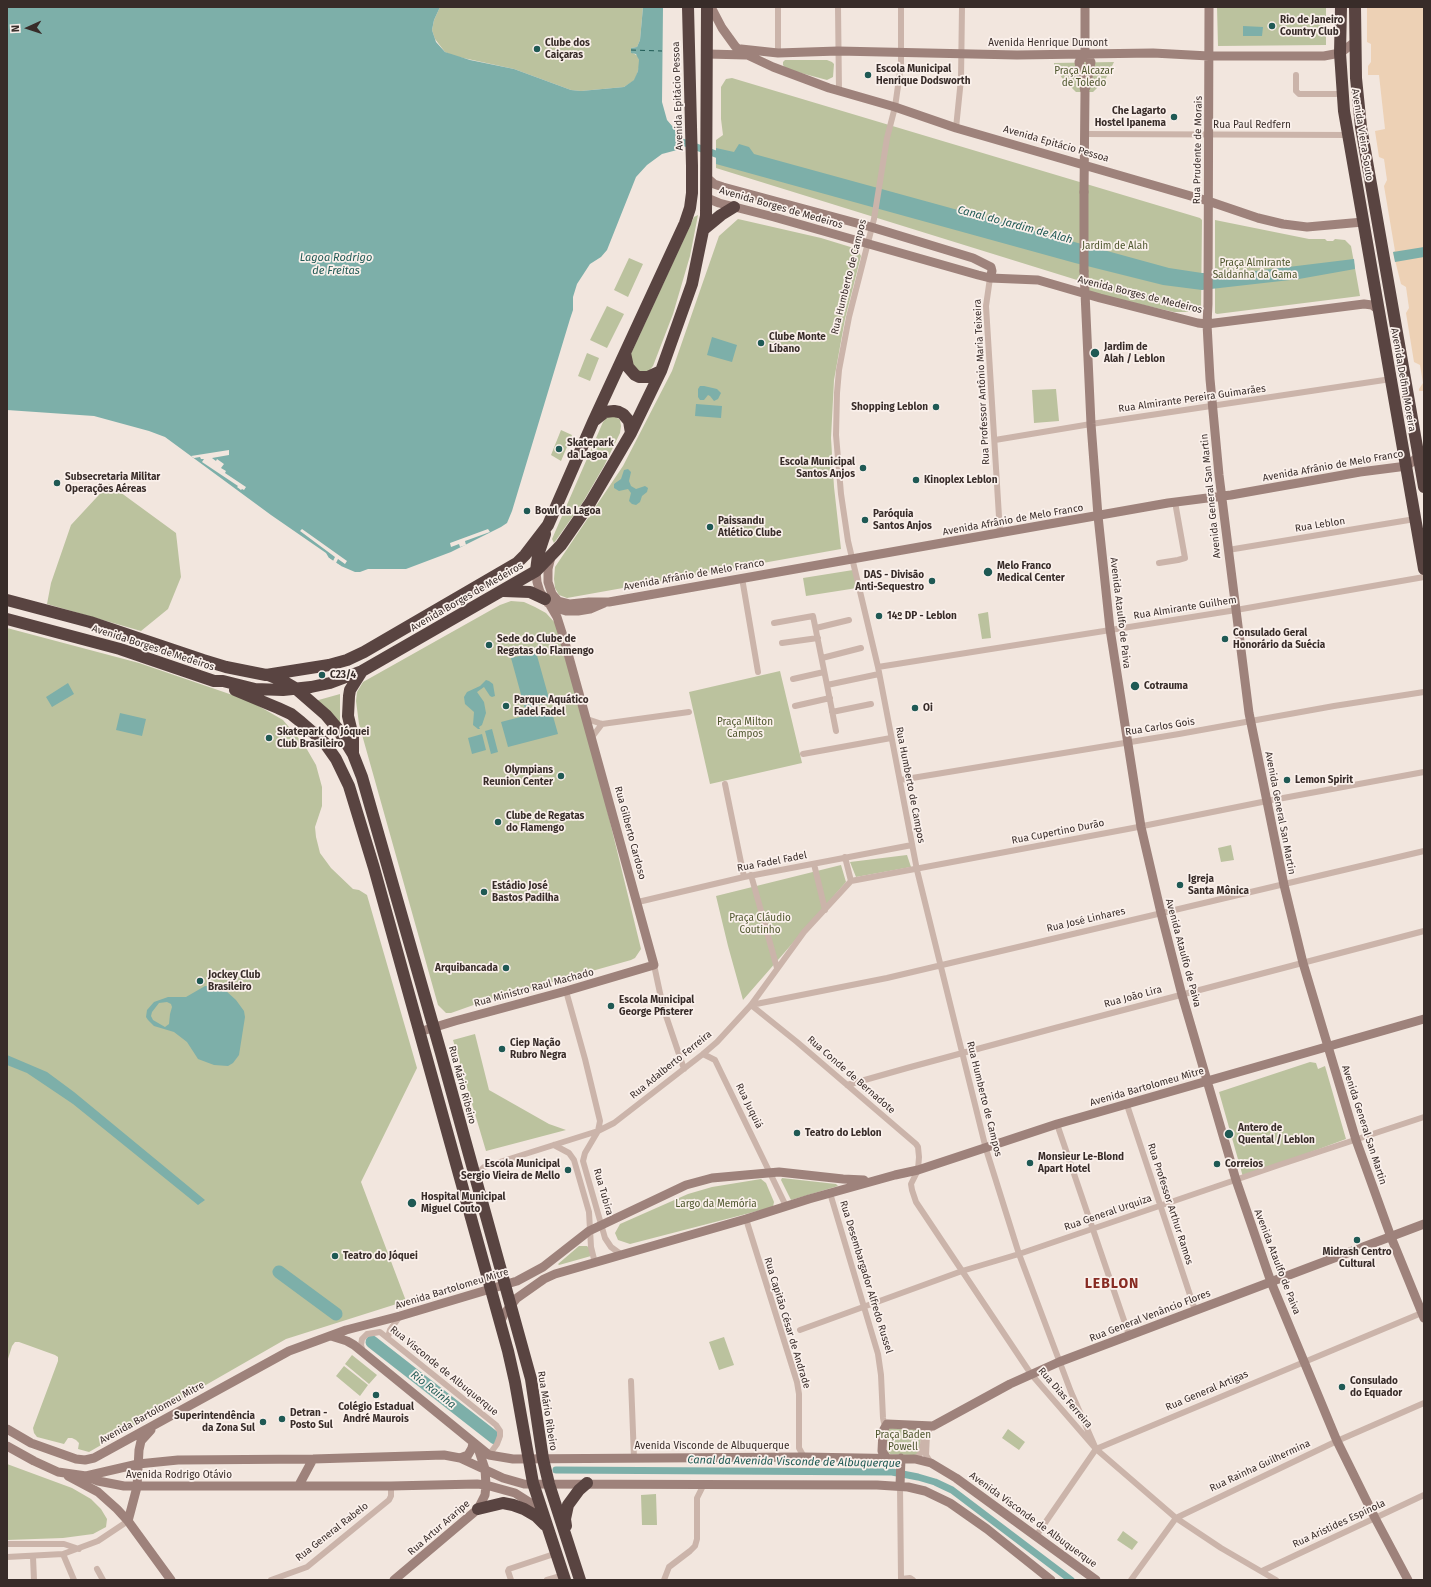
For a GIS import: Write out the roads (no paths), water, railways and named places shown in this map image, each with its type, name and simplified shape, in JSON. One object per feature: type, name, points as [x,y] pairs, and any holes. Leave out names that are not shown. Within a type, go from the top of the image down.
[{"type":"highway","name":"Avenida Epitácio Pessoa","points":[[688,7],[692,130],[692,185]]},
{"type":"highway","points":[[707,7],[707,198]]},
{"type":"highway","name":"Avenida Vieira Souto","points":[[1341,7],[1340,53],[1343,94],[1348,135],[1367,243]]},
{"type":"highway","name":"Avenida Vieira Souto","points":[[1355,7],[1358,104],[1380,237]]},
{"type":"highway","points":[[690,65],[702,55],[707,54]]},
{"type":"highway","points":[[692,185],[697,192],[707,198]]},
{"type":"highway","name":"Avenida Borges de Medeiros","points":[[7,600],[90,622],[208,662],[266,675],[330,665],[364,652],[517,563],[548,525],[593,422],[685,223],[690,208],[692,185]]},
{"type":"highway","name":"Avenida Borges de Medeiros","points":[[7,618],[120,649],[214,681],[223,681],[270,690],[311,687],[330,683],[362,671],[503,591],[536,571],[562,545],[590,503],[631,433],[661,371],[692,284],[704,229],[707,198]]},
{"type":"highway","points":[[704,229],[721,215],[734,207]]},
{"type":"highway","points":[[1363,222],[1373,238],[1380,276],[1389,286]]},
{"type":"highway","name":"Avenida Delfim Moreira","points":[[1380,237],[1424,487]]},
{"type":"highway","name":"Avenida Delfim Moreira","points":[[1367,243],[1424,569]]},
{"type":"highway","points":[[625,353],[628,367],[635,375],[639,377],[648,376],[661,371]]},
{"type":"highway","points":[[593,422],[600,414],[614,411],[623,414],[626,417],[630,425],[631,433]]},
{"type":"highway","points":[[536,571],[538,555],[548,525]]},
{"type":"highway","points":[[503,591],[530,592],[547,602]]},
{"type":"highway","points":[[353,754],[353,736],[348,716],[349,696],[350,690],[362,671]]},
{"type":"highway","name":"Rua Mário Ribeiro","points":[[266,675],[279,679],[295,688],[326,715],[337,728],[353,754],[370,800],[532,1384],[543,1459],[549,1484],[568,1541]]},
{"type":"highway","points":[[214,681],[290,714],[324,742],[336,759],[349,786],[374,868],[500,1323],[515,1382],[533,1483],[564,1577]]},
{"type":"highway","points":[[580,1580],[568,1541],[565,1519],[568,1506],[579,1490],[587,1484]]},
{"type":"highway","points":[[478,1509],[504,1503],[513,1505],[536,1516],[548,1528]]},
{"type":"main road","name":"Avenida Epitácio Pessoa","points":[[711,7],[719,24],[737,49],[773,67],[839,91],[895,107],[956,128],[1208,201],[1258,218],[1293,226],[1324,226],[1363,222]]},
{"type":"main road","points":[[1085,7],[1086,54]]},
{"type":"main road","name":"Rua Prudente de Morais","points":[[1208,294],[1210,135],[1209,7]]},
{"type":"main road","name":"Avenida Henrique Dumont","points":[[737,49],[778,53],[838,51],[961,54],[1324,56],[1340,53],[1355,42]]},
{"type":"main road","points":[[773,67],[773,61],[778,53]]},
{"type":"main road","name":"Avenida Epitácio Pessoa","points":[[707,54],[749,56]]},
{"type":"main road","name":"Avenida Ataulfo de Paiva","points":[[1086,54],[1079,62],[1085,92],[1084,271],[1091,424],[1098,516],[1110,629],[1141,827],[1182,995],[1236,1180],[1271,1282],[1337,1441],[1408,1580]]},
{"type":"main road","name":"Avenida Borges de Medeiros","points":[[706,173],[714,184],[723,187],[871,227],[986,263],[992,269],[990,278]]},
{"type":"main road","name":"Avenida Borges de Medeiros","points":[[707,198],[734,207],[990,278],[1038,280],[1161,314],[1207,324],[1364,304],[1372,305],[1379,310]]},
{"type":"main road","name":"Avenida General San Martin","points":[[1208,294],[1207,324],[1212,406],[1228,550],[1251,721],[1284,885],[1303,963],[1356,1140],[1391,1237],[1423,1314]]},
{"type":"main road","name":"Avenida Afrânio de Melo Franco","points":[[547,602],[563,610],[574,611],[590,609],[609,602],[1175,502],[1222,496],[1360,472],[1406,466],[1419,456]]},
{"type":"main road","name":"Avenida Afrânio de Melo Franco","points":[[551,557],[548,569],[548,582],[552,594],[558,601],[570,604],[609,602]]},
{"type":"main road","points":[[536,571],[538,586],[547,602]]},
{"type":"main road","name":"Rua Gilberto Cardoso","points":[[547,602],[560,625],[654,964]]},
{"type":"main road","name":"Rua Ministro Raul Machado","points":[[419,1032],[566,991],[654,964]]},
{"type":"main road","name":"Avenida Bartolomeu Mitre","points":[[500,1323],[510,1306],[523,1292],[555,1274],[878,1179],[918,1170],[1058,1124],[1424,1019]]},
{"type":"main road","name":"Avenida Bartolomeu Mitre","points":[[7,1429],[31,1443],[76,1459],[84,1460],[94,1458],[289,1351],[346,1330],[400,1316],[517,1281],[543,1267],[590,1231],[686,1185],[712,1178],[770,1172],[787,1172],[843,1179],[878,1179]]},
{"type":"main road","name":"Rua General Venâncio Flores","points":[[931,1427],[1031,1374],[1059,1362],[1424,1224]]},
{"type":"main road","points":[[330,1336],[347,1341],[363,1353],[488,1455]]},
{"type":"main road","points":[[128,1521],[137,1487],[139,1450],[141,1441],[146,1433],[160,1421]]},
{"type":"main road","points":[[887,1424],[931,1427]]},
{"type":"main road","name":"Rua Desembargador Alfredo Russel","points":[[886,1458],[882,1451],[883,1431],[887,1424]]},
{"type":"main road","points":[[460,1458],[468,1454],[475,1445]]},
{"type":"main road","name":"Rua Artur Araripe","points":[[394,1580],[478,1509],[485,1495],[486,1485],[482,1455],[475,1445]]},
{"type":"main road","points":[[7,1446],[34,1461],[90,1487],[105,1497],[128,1521],[172,1580]]},
{"type":"main road","name":"Avenida Rodrigo Otávio","points":[[86,1476],[138,1464],[178,1460],[313,1459],[435,1455],[460,1458],[520,1483],[549,1484]]},
{"type":"main road","name":"Avenida Visconde de Albuquerque","points":[[488,1455],[528,1459],[804,1457],[915,1459],[930,1463],[956,1478],[1096,1580]]},
{"type":"main road","points":[[900,1486],[901,1458]]},
{"type":"main road","points":[[299,1485],[313,1459]]},
{"type":"main road","points":[[58,1472],[86,1476]]},
{"type":"main road","name":"Avenida Rodrigo Otávio","points":[[86,1476],[106,1483],[137,1487],[486,1485],[514,1492],[537,1507],[543,1513]]},
{"type":"main road","points":[[549,1484],[900,1486],[925,1491],[950,1503],[993,1533],[1051,1580]]},
{"type":"street","points":[[778,7],[778,53]]},
{"type":"street","points":[[838,7],[839,91]]},
{"type":"street","name":"Rua Humberto de Campos","points":[[901,7],[901,53],[895,107],[888,132],[875,211],[843,346],[836,412],[837,460],[840,494],[852,559],[878,667],[917,870],[939,965],[986,1148],[1019,1254],[1059,1362],[1096,1449]]},
{"type":"street","points":[[956,128],[961,79],[962,7]]},
{"type":"street","points":[[1296,75],[1296,91],[1299,94],[1343,94]]},
{"type":"street","name":"Rua Paul Redfern","points":[[1084,134],[1348,135]]},
{"type":"street","name":"Rua Professor Antônio Maria Teixeira","points":[[990,278],[986,306],[1000,533]]},
{"type":"street","name":"Rua Almirante Pereira Guimarães","points":[[995,440],[1391,379]]},
{"type":"street","points":[[1160,563],[1185,558],[1175,502]]},
{"type":"street","name":"Rua Leblon","points":[[1228,550],[1415,519]]},
{"type":"street","name":"Rua Almirante Guilhem","points":[[878,667],[1236,610],[1424,577]]},
{"type":"street","points":[[742,578],[758,672]]},
{"type":"street","points":[[774,623],[813,616],[836,731]]},
{"type":"street","points":[[816,628],[850,620]]},
{"type":"street","points":[[782,643],[818,638]]},
{"type":"street","points":[[822,658],[861,648]]},
{"type":"street","points":[[793,679],[824,672]]},
{"type":"street","points":[[827,685],[879,674]]},
{"type":"street","name":"Rua Carlos Gois","points":[[900,780],[1424,692]]},
{"type":"street","points":[[795,706],[830,698]]},
{"type":"street","points":[[832,712],[871,704]]},
{"type":"street","points":[[587,718],[602,724],[689,712]]},
{"type":"street","points":[[592,737],[602,724]]},
{"type":"street","points":[[803,754],[891,738]]},
{"type":"street","name":"Rua Cupertino Durão","points":[[851,881],[917,870],[1267,801],[1424,772]]},
{"type":"street","points":[[725,784],[744,877]]},
{"type":"street","name":"Rua Fadel Fadel","points":[[638,902],[751,875],[912,845]]},
{"type":"street","name":"Rua José Linhares","points":[[751,1005],[811,994],[939,965],[1424,851]]},
{"type":"street","points":[[751,1005],[804,932],[851,881],[845,857]]},
{"type":"street","points":[[814,864],[824,910]]},
{"type":"street","points":[[751,875],[778,968]]},
{"type":"street","name":"Rua João Lira","points":[[847,1086],[1424,931]]},
{"type":"street","name":"Rua Gilberto Cardoso","points":[[654,964],[663,1006],[684,1069]]},
{"type":"street","points":[[566,991],[600,1121],[598,1131]]},
{"type":"street","name":"Rua Adalberto Ferreira","points":[[477,1184],[479,1174],[484,1167],[598,1131],[614,1123],[704,1054],[751,1005]]},
{"type":"street","name":"Rua Conde de Bernadote","points":[[751,1005],[797,1042],[916,1144],[918,1147],[919,1157],[918,1170]]},
{"type":"street","name":"Rua Juquiá","points":[[704,1054],[715,1060],[786,1206]]},
{"type":"street","name":"Rua Professor Arthur Ramos","points":[[1127,1105],[1195,1310]]},
{"type":"street","name":"Rua General Urquiza","points":[[800,1330],[962,1271],[1019,1254],[1424,1117]]},
{"type":"street","points":[[1058,1124],[1129,1335]]},
{"type":"street","name":"Rua Tubira","points":[[598,1131],[585,1152],[584,1161],[605,1238],[611,1247],[622,1255]]},
{"type":"street","name":"Rua Tubira","points":[[554,1145],[569,1153],[574,1160],[589,1212],[591,1247],[595,1263]]},
{"type":"street","name":"Rua Dias Ferreira","points":[[918,1170],[911,1184],[913,1196],[1031,1374],[1096,1449],[1176,1518],[1221,1548],[1276,1580]]},
{"type":"street","name":"Rua Desembargador Alfredo Russel","points":[[830,1193],[878,1354],[881,1375],[883,1418],[884,1423],[887,1424]]},
{"type":"street","name":"Rua Capitão César de Andrade","points":[[746,1219],[797,1382],[799,1448],[804,1457]]},
{"type":"street","name":"Rua General Artigas","points":[[1096,1449],[1304,1361],[1423,1314]]},
{"type":"street","points":[[388,1337],[390,1330],[400,1316]]},
{"type":"street","name":"Rua Visconde de Albuquerque","points":[[363,1353],[361,1345],[362,1339],[366,1334],[380,1332],[388,1337],[498,1427],[500,1436],[497,1444],[488,1455]]},
{"type":"street","points":[[631,1381],[634,1458]]},
{"type":"street","name":"Rua Rainha Guilhermina","points":[[1131,1580],[1176,1518],[1337,1441],[1424,1403]]},
{"type":"street","points":[[915,1459],[919,1457],[922,1450],[924,1434],[920,1426]]},
{"type":"street","points":[[930,1463],[926,1455],[927,1434],[931,1427]]},
{"type":"street","points":[[1036,1536],[1096,1449]]},
{"type":"street","points":[[664,1580],[669,1567],[690,1552],[695,1546],[697,1539],[697,1498],[704,1484]]},
{"type":"street","name":"Rua General Rabelo","points":[[271,1580],[307,1567],[389,1500],[391,1496],[391,1486]]},
{"type":"street","points":[[900,1486],[901,1580],[910,1578],[913,1580]]},
{"type":"street","name":"Rua Aristides Espínola","points":[[1262,1572],[1424,1495]]},
{"type":"street","points":[[7,1557],[33,1557],[63,1554],[98,1541],[128,1521]]},
{"type":"street","points":[[7,1544],[64,1544],[79,1549]]},
{"type":"street","points":[[511,1580],[508,1571],[509,1569],[557,1553]]},
{"type":"street","points":[[63,1554],[74,1580]]},
{"type":"street","points":[[33,1557],[34,1580]]},
{"type":"street","points":[[97,1569],[102,1580]]},
{"type":"street","points":[[547,1580],[564,1577]]},
{"type":"water","name":"Lagoa Rodrigo de Freitas","points":[[7,7],[440,7],[434,20],[432,30],[436,42],[445,52],[470,60],[514,69],[571,90],[581,91],[624,87],[634,80],[638,71],[639,60],[636,54],[631,53],[631,48],[637,47],[640,40],[643,7],[663,7],[662,102],[667,120],[678,133],[677,150],[662,154],[647,165],[636,177],[607,250],[601,257],[590,264],[577,284],[573,297],[573,310],[512,511],[507,523],[451,552],[406,569],[368,569],[355,572],[341,566],[329,558],[326,553],[271,515],[165,437],[149,431],[94,416],[7,410]]},
{"type":"water","points":[[1243,26],[1263,27],[1262,36],[1243,36]]},
{"type":"water","points":[[739,144],[749,147],[754,154],[1169,268],[1202,273],[1239,273],[1354,259],[1355,269],[1299,279],[1202,290],[1163,285],[1075,263],[716,164],[716,148],[734,152]]},
{"type":"water","points":[[1424,247],[1424,257],[1395,262],[1393,252]]},
{"type":"water","points":[[712,337],[737,345],[732,362],[707,355]]},
{"type":"water","points":[[700,386],[717,389],[721,393],[718,399],[714,401],[708,395],[704,400],[700,400],[698,397],[698,389]]},
{"type":"water","points":[[696,404],[722,406],[721,418],[695,416]]},
{"type":"water","points":[[628,469],[631,472],[629,481],[631,486],[636,489],[645,486],[648,488],[647,492],[642,496],[640,502],[636,505],[629,501],[631,493],[628,489],[619,491],[614,488],[614,484],[621,479],[624,470]]},
{"type":"water","points":[[536,652],[550,702],[525,709],[511,658]]},
{"type":"water","points":[[486,680],[493,684],[495,696],[490,696],[484,687],[477,692],[484,702],[486,713],[482,725],[479,727],[480,729],[478,729],[473,725],[474,712],[465,704],[464,697],[467,692],[480,686]]},
{"type":"water","points":[[68,683],[74,694],[52,707],[46,697]]},
{"type":"water","points":[[551,709],[558,734],[508,747],[501,722]]},
{"type":"water","points":[[120,713],[146,719],[142,736],[116,730]]},
{"type":"water","points":[[492,729],[498,752],[491,754],[485,731]]},
{"type":"water","points":[[482,734],[486,750],[472,754],[468,738]]},
{"type":"water","points":[[205,986],[210,986],[225,990],[236,1000],[244,1011],[245,1017],[239,1055],[233,1063],[228,1066],[214,1065],[198,1059],[187,1042],[174,1032],[154,1026],[146,1017],[147,1010],[154,1002],[168,997],[186,997]],"holes":[[[167,1002],[171,1004],[172,1007],[169,1024],[165,1027],[153,1020],[151,1016],[152,1012],[159,1003]]]},
{"type":"water","points":[[7,1055],[47,1072],[74,1092],[205,1200],[198,1205],[73,1104],[27,1073],[7,1065]]},
{"type":"waterway","name":"Canal do Jardim de Alah","points":[[677,140],[724,157]]},
{"type":"waterway","points":[[279,1272],[336,1314]]},
{"type":"waterway","name":"Rio Rainha","points":[[372,1342],[495,1438]]},
{"type":"waterway","name":"Canal da Avenida Visconde de Albuquerque","points":[[556,1470],[892,1472],[918,1477],[935,1482],[952,1490],[1071,1580]]},
{"type":"place","name":"Rio de Janeiro Country Club","points":[[1272,26]]},
{"type":"place","name":"Clube dos Caiçaras","points":[[537,49]]},
{"type":"place","name":"Escola Municipal Henrique Dodsworth","points":[[868,75]]},
{"type":"place","name":"Che Lagarto Hostel Ipanema","points":[[1174,117]]},
{"type":"place","name":"Clube Monte Líbano","points":[[761,343]]},
{"type":"place","name":"Jardim de Alah / Leblon","points":[[1095,353]]},
{"type":"place","name":"Shopping Leblon","points":[[936,407]]},
{"type":"place","name":"Skatepark da Lagoa","points":[[559,449]]},
{"type":"place","name":"Escola Municipal Santos Anjos","points":[[863,468]]},
{"type":"place","name":"Kinoplex Leblon","points":[[916,480]]},
{"type":"place","name":"Subsecretaria Militar Operações Aéreas","points":[[57,483]]},
{"type":"place","name":"Bowl da Lagoa","points":[[527,511]]},
{"type":"place","name":"Paróquia Santos Anjos","points":[[865,520]]},
{"type":"place","name":"Paissandu Atlético Clube","points":[[710,527]]},
{"type":"place","name":"Melo Franco Medical Center","points":[[988,572]]},
{"type":"place","name":"DAS - Divisão Anti-Sequestro","points":[[932,581]]},
{"type":"place","name":"14º DP - Leblon","points":[[879,616]]},
{"type":"place","name":"Consulado Geral Honorário da Suécia","points":[[1225,639]]},
{"type":"place","name":"Sede do Clube de Regatas do Flamengo","points":[[489,645]]},
{"type":"place","name":"C23/4","points":[[322,675]]},
{"type":"place","name":"Cotrauma","points":[[1135,686]]},
{"type":"place","name":"Parque Aquático Fadel Fadel","points":[[506,706]]},
{"type":"place","name":"Oi","points":[[915,708]]},
{"type":"place","name":"Skatepark do Jóquei Club Brasileiro","points":[[269,738]]},
{"type":"place","name":"Olympians Reunion Center","points":[[561,776]]},
{"type":"place","name":"Lemon Spirit","points":[[1287,780]]},
{"type":"place","name":"Clube de Regatas do Flamengo","points":[[498,822]]},
{"type":"place","name":"Igreja Santa Mônica","points":[[1180,885]]},
{"type":"place","name":"Estádio José Bastos Padilha","points":[[484,892]]},
{"type":"place","name":"Arquibancada","points":[[506,968]]},
{"type":"place","name":"Jockey Club Brasileiro","points":[[200,981]]},
{"type":"place","name":"Escola Municipal George Pfisterer","points":[[611,1006]]},
{"type":"place","name":"Ciep Nação Rubro Negra","points":[[502,1049]]},
{"type":"place","name":"Teatro do Leblon","points":[[797,1133]]},
{"type":"place","name":"Antero de Quental / Leblon","points":[[1229,1134]]},
{"type":"place","name":"Monsieur Le-Blond Apart Hotel","points":[[1030,1163]]},
{"type":"place","name":"Correios","points":[[1217,1164]]},
{"type":"place","name":"Escola Municipal Sergio Vieira de Mello","points":[[568,1170]]},
{"type":"place","name":"Hospital Municipal Miguel Couto","points":[[412,1203]]},
{"type":"place","name":"Midrash Centro Cultural","points":[[1357,1240]]},
{"type":"place","name":"Teatro do Jóquei","points":[[335,1256]]},
{"type":"place","name":"Consulado do Equador","points":[[1342,1387]]},
{"type":"place","name":"Colégio Estadual André Maurois","points":[[376,1395]]},
{"type":"place","name":"Detran - Posto Sul","points":[[282,1419]]},
{"type":"place","name":"Superintendência da Zona Sul","points":[[263,1422]]},
{"type":"district","name":"LEBLON","points":[[1112,1284]]},
{"type":"park label","name":"Praça Alcazar de Toledo","points":[[1084,76]]},
{"type":"park label","name":"Jardim de Alah","points":[[1115,246]]},
{"type":"park label","name":"Praça Almirante Saldanha da Gama","points":[[1255,268]]},
{"type":"park label","name":"Praça Milton Campos","points":[[745,728]]},
{"type":"park label","name":"Praça Cláudio Coutinho","points":[[760,924]]},
{"type":"park label","name":"Largo da Memória","points":[[716,1204]]},
{"type":"park label","name":"Praça Baden Powell","points":[[903,1440]]}]
